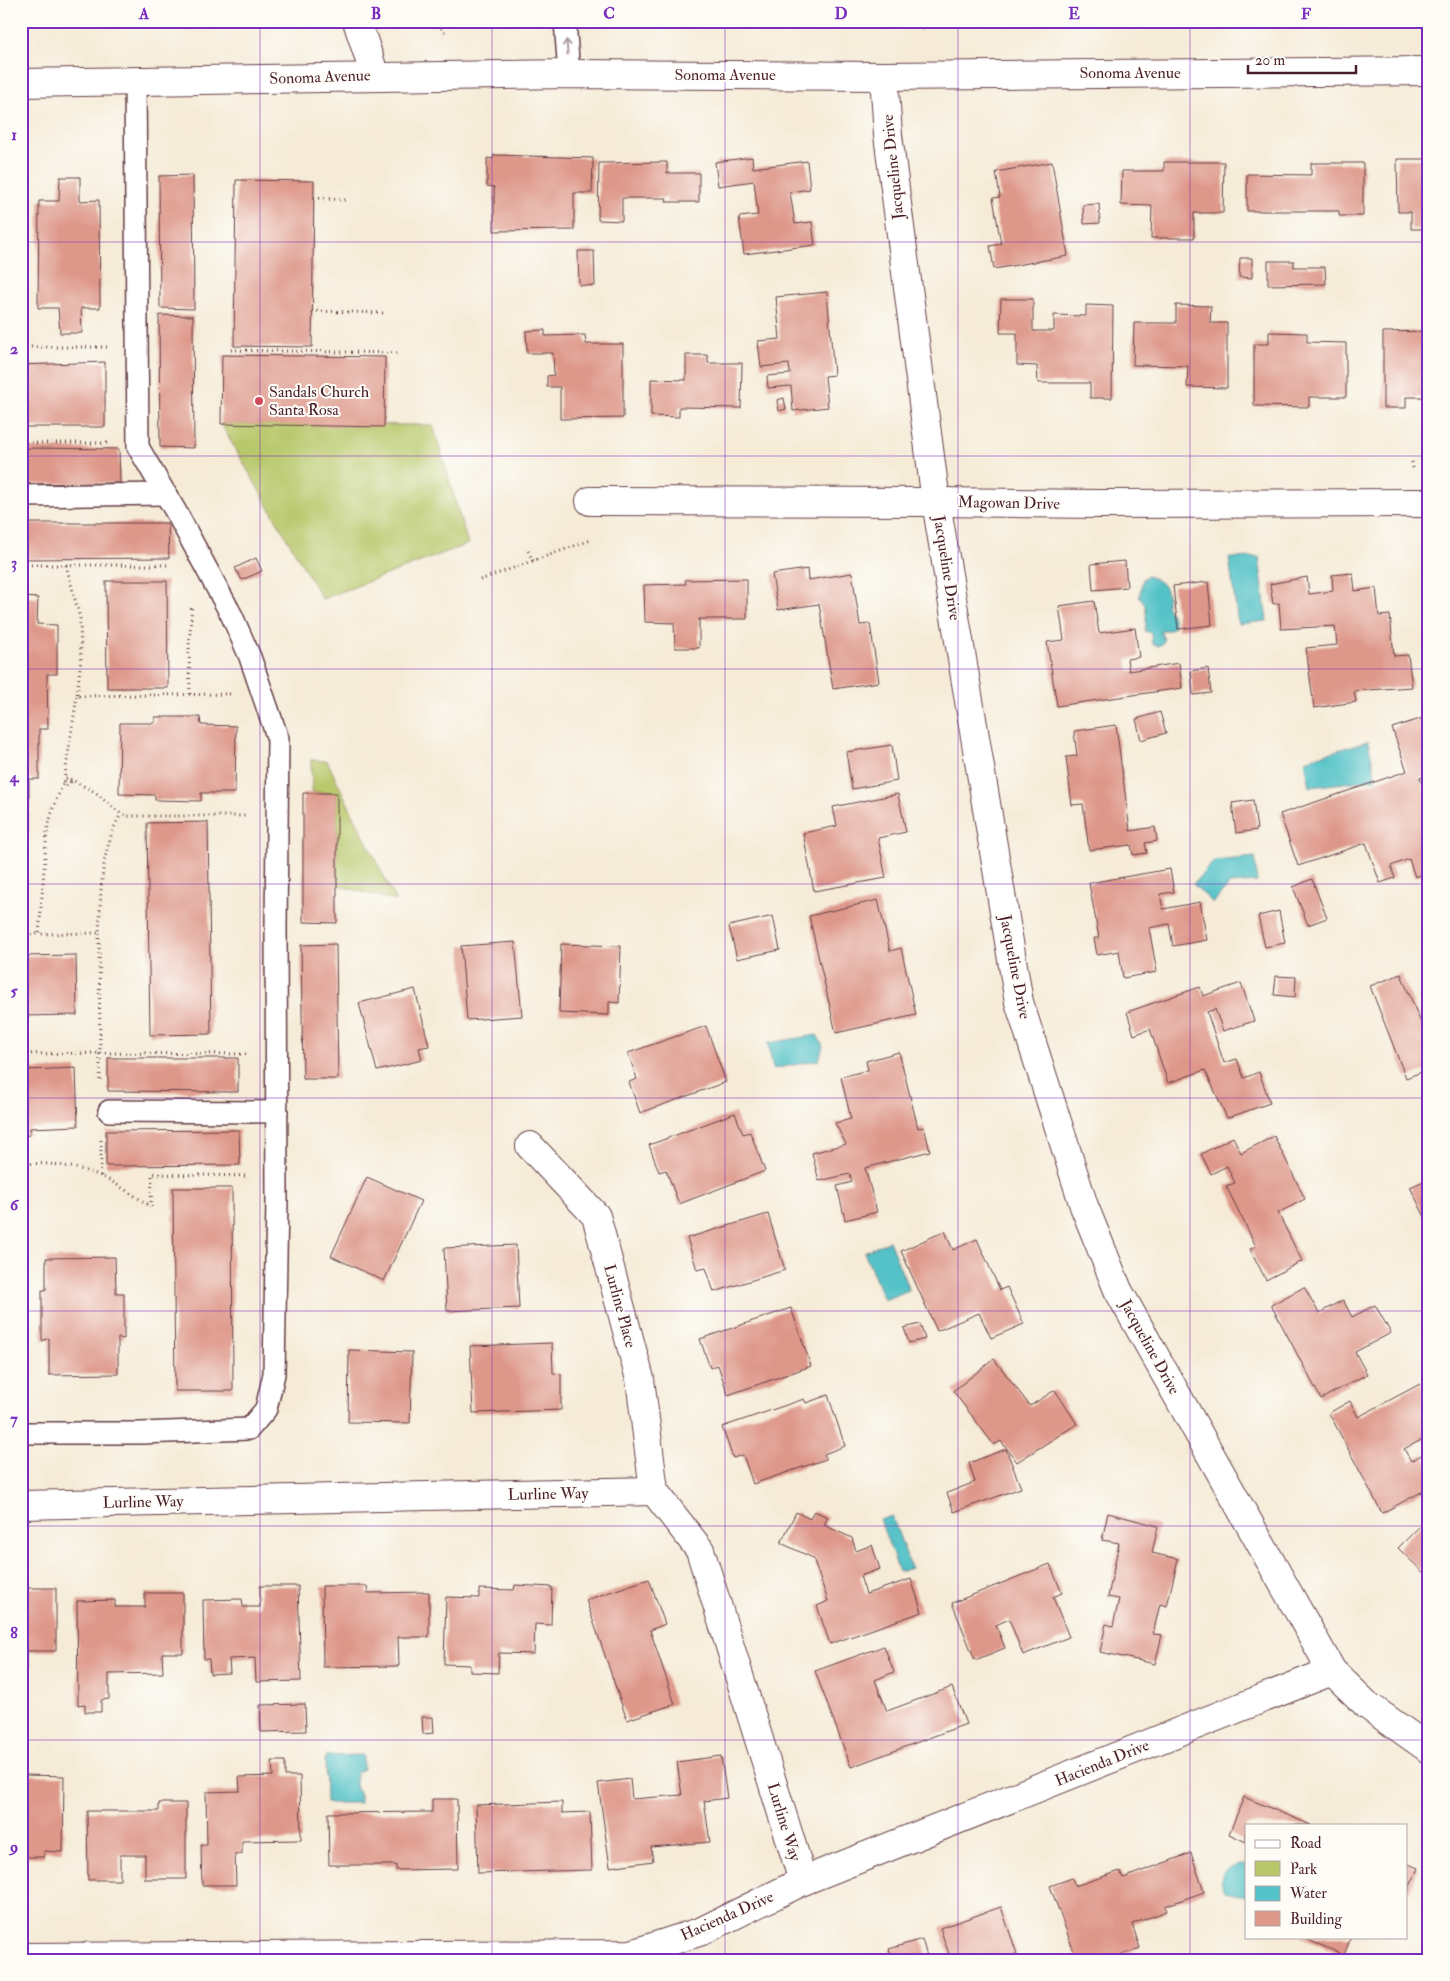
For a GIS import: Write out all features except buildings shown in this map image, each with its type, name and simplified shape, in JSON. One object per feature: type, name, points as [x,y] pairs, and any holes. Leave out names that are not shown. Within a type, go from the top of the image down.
[{"type":"street","points":[[357,21],[375,76]]},
{"type":"street","name":"Sonoma Avenue","points":[[21,82],[569,74],[884,76],[1429,71]]},
{"type":"street","name":"Jacqueline Drive","points":[[884,76],[888,135],[936,502],[1019,1002],[1084,1206],[1118,1290],[1332,1671],[1367,1705],[1429,1750]]},
{"type":"street","name":"Magowan Drive","points":[[590,501],[1100,504],[1429,503]]},
{"type":"street","name":"Lurline Place","points":[[530,1146],[596,1216],[640,1379],[654,1491]]},
{"type":"street","name":"Lurline Way","points":[[21,1504],[654,1491],[700,1550],[803,1881]]},
{"type":"street","name":"Hacienda Drive","points":[[21,1957],[631,1954],[702,1931],[803,1881],[1332,1671]]},
{"type":"lane","points":[[565,21],[569,74]]},
{"type":"lane","points":[[21,1433],[142,1433],[249,1429],[266,1409],[274,1374],[278,739],[250,657],[232,616],[166,494],[138,447],[134,80]]},
{"type":"lane","points":[[21,496],[166,494]]},
{"type":"lane","points":[[109,1111],[277,1112]]},
{"type":"path","points":[[434,21],[445,32]]},
{"type":"path","points":[[922,21],[922,30]]},
{"type":"path","points":[[1248,21],[1248,28]]},
{"type":"path","points":[[314,198],[345,200]]},
{"type":"path","points":[[312,311],[385,312]]},
{"type":"path","points":[[21,346],[107,346]]},
{"type":"path","points":[[231,350],[400,353]]},
{"type":"path","points":[[21,443],[110,443]]},
{"type":"path","points":[[1412,462],[1413,468]]},
{"type":"path","points":[[480,580],[591,540]]},
{"type":"path","points":[[528,551],[533,561]]},
{"type":"path","points":[[21,565],[174,565]]},
{"type":"path","points":[[39,934],[46,831],[52,808],[64,780],[81,658],[80,618],[66,565]]},
{"type":"path","points":[[190,694],[189,646],[193,597]]},
{"type":"path","points":[[77,696],[240,694]]},
{"type":"path","points":[[64,780],[66,785],[69,785],[70,779],[101,796],[121,814],[127,816],[256,816]]},
{"type":"path","points":[[100,1053],[99,933],[105,860],[115,825],[121,814]]},
{"type":"path","points":[[21,934],[99,933]]},
{"type":"path","points":[[21,1054],[224,1053],[277,1056]]},
{"type":"path","points":[[21,1164],[42,1162],[67,1166],[101,1176],[151,1207],[152,1174],[253,1176]]},
{"type":"green space","points":[[221,424],[433,425],[468,544],[322,599]]},
{"type":"green space","points":[[311,760],[327,761],[396,901],[337,885],[337,793],[312,792]]},
{"type":"water","points":[[1259,557],[1267,621],[1238,624],[1229,558]]},
{"type":"water","points":[[1147,576],[1157,580],[1165,588],[1167,596],[1166,606],[1174,623],[1170,630],[1160,630],[1164,640],[1158,646],[1152,644],[1151,633],[1145,631],[1146,608],[1139,597],[1143,579]]},
{"type":"water","points":[[1368,741],[1376,779],[1310,787],[1305,760]]},
{"type":"water","points":[[1255,857],[1257,882],[1230,884],[1213,903],[1193,884],[1214,861]]},
{"type":"water","points":[[817,1035],[823,1046],[819,1060],[773,1069],[768,1043]]},
{"type":"water","points":[[889,1241],[909,1290],[884,1300],[864,1252]]},
{"type":"water","points":[[892,1516],[911,1568],[899,1572],[880,1520]]},
{"type":"water","points":[[363,1755],[363,1769],[356,1773],[356,1790],[359,1792],[360,1803],[326,1803],[325,1756]]},
{"type":"water","points":[[1245,1865],[1245,1896],[1225,1892],[1221,1881],[1223,1874],[1230,1869]]},
{"type":"place","name":"Sandals Church Santa Rosa","points":[[259,401]]}]
